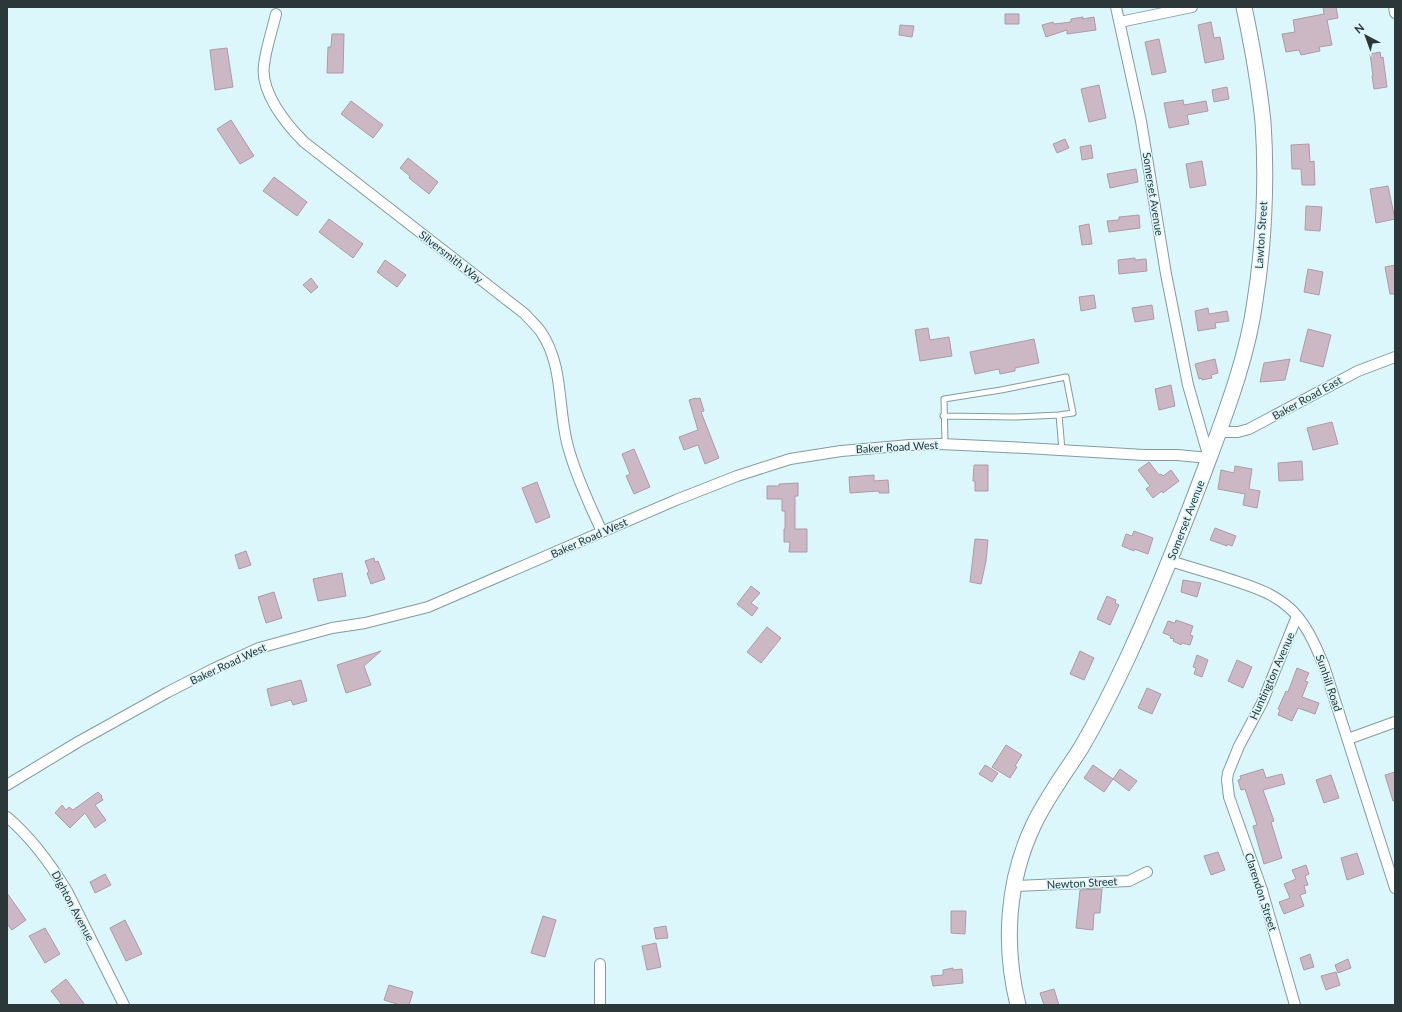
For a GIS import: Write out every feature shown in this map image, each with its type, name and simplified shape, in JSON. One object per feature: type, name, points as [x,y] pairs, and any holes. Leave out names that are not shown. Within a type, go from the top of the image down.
[{"type":"main road","name":"Lawton Street","points":[[1209,458],[1244,352],[1255,304],[1261,255],[1265,177],[1263,122],[1254,57],[1244,7]]},
{"type":"main road","name":"Somerset Avenue","points":[[1018,1005],[1010,970],[1008,946],[1014,886],[1018,866],[1033,827],[1050,795],[1081,747],[1109,699],[1154,601],[1209,458]]},
{"type":"street","name":"Somerset Avenue","points":[[1116,7],[1141,120],[1166,274],[1188,385],[1209,458]]},
{"type":"street","points":[[1120,22],[1192,7]]},
{"type":"street","points":[[1394,7],[1395,13]]},
{"type":"street","name":"Silversmith Way","points":[[276,14],[264,66],[266,85],[275,106],[287,125],[304,142],[525,314],[541,332],[548,344],[555,363],[568,449],[578,477],[602,532]]},
{"type":"street","name":"Baker Road East","points":[[1218,432],[1238,432],[1249,428],[1358,371],[1395,357]]},
{"type":"street","name":"Baker Road West","points":[[7,785],[78,742],[168,692],[252,651],[292,638],[332,628],[372,622],[428,607],[737,476],[790,459],[841,451],[910,445],[945,444],[1144,455],[1177,455],[1209,458]]},
{"type":"street","name":"Sunhill Road","points":[[1170,561],[1264,591],[1281,600],[1306,627],[1324,666],[1395,888]]},
{"type":"street","name":"Huntington Avenue","points":[[1227,780],[1228,773],[1239,746],[1262,703],[1297,616]]},
{"type":"street","points":[[1348,739],[1395,722]]},
{"type":"street","name":"Clarendon Street","points":[[1227,780],[1229,797],[1262,890],[1295,1005]]},
{"type":"street","name":"Dighton Avenue","points":[[7,817],[37,846],[56,872],[124,1005]]},
{"type":"street","name":"Newton Street","points":[[1014,886],[1130,881],[1147,872]]},
{"type":"street","points":[[600,964],[600,1005]]},
{"type":"lane","points":[[943,416],[1015,417],[1073,413],[1066,377],[944,399],[943,416],[945,444]]},
{"type":"lane","points":[[1059,415],[1062,450]]},
{"type":"building","points":[[1323,7],[1336,7],[1338,18],[1327,20],[1332,45],[1319,47],[1320,51],[1301,55],[1299,50],[1286,52],[1282,34],[1295,32],[1293,20],[1324,14]]},
{"type":"building","points":[[1005,14],[1019,14],[1019,24],[1005,24]]},
{"type":"building","points":[[1083,17],[1083,19],[1094,17],[1096,30],[1067,34],[1067,30],[1046,37],[1042,25],[1053,22],[1054,24],[1071,22],[1071,19]]},
{"type":"building","points":[[1211,22],[1214,38],[1220,37],[1224,59],[1205,63],[1198,25]]},
{"type":"building","points":[[900,25],[914,26],[912,37],[899,35]]},
{"type":"building","points":[[332,34],[344,34],[343,73],[327,73],[328,47],[331,47]]},
{"type":"building","points":[[1159,39],[1166,72],[1152,75],[1145,42]]},
{"type":"building","points":[[227,48],[233,87],[215,90],[210,50]]},
{"type":"building","points":[[1380,52],[1381,58],[1383,57],[1387,87],[1374,89],[1370,54]]},
{"type":"building","points":[[1099,85],[1106,118],[1089,122],[1081,89]]},
{"type":"building","points":[[1227,87],[1229,99],[1214,102],[1212,90]]},
{"type":"building","points":[[1183,100],[1184,105],[1206,101],[1208,111],[1187,115],[1189,124],[1169,128],[1164,103]]},
{"type":"building","points":[[351,101],[383,125],[373,138],[341,114]]},
{"type":"building","points":[[231,120],[254,156],[240,164],[217,129]]},
{"type":"building","points":[[1065,139],[1069,148],[1057,153],[1053,144]]},
{"type":"building","points":[[1309,144],[1310,162],[1314,161],[1315,185],[1302,185],[1301,169],[1292,169],[1291,145]]},
{"type":"building","points":[[1091,145],[1093,158],[1082,160],[1080,147]]},
{"type":"building","points":[[408,158],[438,182],[429,194],[409,178],[410,176],[400,168]]},
{"type":"building","points":[[1202,161],[1206,185],[1190,188],[1186,164]]},
{"type":"building","points":[[1136,169],[1138,182],[1110,188],[1107,174]]},
{"type":"building","points":[[274,177],[307,202],[297,216],[263,191]]},
{"type":"building","points":[[1388,186],[1395,219],[1376,223],[1370,189]]},
{"type":"building","points":[[1306,206],[1322,207],[1320,231],[1305,230]]},
{"type":"building","points":[[1139,215],[1140,228],[1109,232],[1107,221],[1119,220],[1119,217]]},
{"type":"building","points":[[329,219],[363,244],[353,258],[319,232]]},
{"type":"building","points":[[1089,224],[1092,244],[1082,245],[1079,226]]},
{"type":"building","points":[[1135,258],[1135,260],[1146,259],[1147,271],[1119,274],[1118,260]]},
{"type":"building","points":[[385,260],[406,275],[397,287],[377,272]]},
{"type":"building","points":[[1395,265],[1395,294],[1390,294],[1385,267]]},
{"type":"building","points":[[1308,269],[1323,272],[1319,295],[1304,292]]},
{"type":"building","points":[[311,278],[318,287],[311,293],[303,285]]},
{"type":"building","points":[[1094,295],[1096,308],[1081,311],[1079,297]]},
{"type":"building","points":[[1152,305],[1154,319],[1135,322],[1132,308]]},
{"type":"building","points":[[1208,308],[1209,314],[1227,311],[1229,321],[1215,323],[1216,328],[1198,331],[1195,311]]},
{"type":"building","points":[[928,328],[930,340],[949,337],[952,356],[920,361],[915,330]]},
{"type":"building","points":[[1308,329],[1331,335],[1323,367],[1300,361]]},
{"type":"building","points":[[1034,339],[1039,363],[1015,368],[1015,371],[1000,374],[999,369],[975,374],[970,352]]},
{"type":"building","points":[[1215,359],[1218,373],[1211,375],[1212,378],[1202,380],[1202,378],[1199,379],[1195,364]]},
{"type":"building","points":[[1290,359],[1285,380],[1260,382],[1264,363]]},
{"type":"building","points":[[1171,385],[1175,406],[1159,410],[1155,389]]},
{"type":"building","points":[[700,398],[704,411],[701,412],[719,458],[705,464],[698,445],[684,450],[679,437],[698,430],[689,400]]},
{"type":"building","points":[[1332,422],[1338,444],[1313,450],[1307,428]]},
{"type":"building","points":[[634,449],[650,487],[634,494],[626,476],[630,474],[622,454]]},
{"type":"building","points":[[1302,461],[1303,480],[1279,481],[1278,463]]},
{"type":"building","points":[[1149,462],[1159,475],[1161,474],[1163,476],[1171,470],[1179,481],[1163,493],[1162,491],[1153,498],[1146,489],[1150,486],[1138,470]]},
{"type":"building","points":[[974,465],[988,465],[988,491],[975,491],[975,481],[973,481]]},
{"type":"building","points":[[1235,466],[1252,469],[1249,489],[1260,491],[1257,508],[1243,505],[1245,494],[1218,489],[1221,470],[1234,473]]},
{"type":"building","points":[[874,475],[874,481],[888,480],[889,493],[879,493],[879,491],[850,493],[849,477]]},
{"type":"building","points":[[537,482],[550,517],[536,523],[522,488]]},
{"type":"building","points":[[798,483],[798,496],[795,496],[795,529],[807,529],[807,552],[789,552],[790,542],[784,542],[785,511],[782,511],[782,499],[767,499],[767,486]]},
{"type":"building","points":[[1215,528],[1236,536],[1232,546],[1227,544],[1227,546],[1210,540]]},
{"type":"building","points":[[1134,531],[1153,538],[1148,554],[1134,549],[1134,551],[1122,546],[1126,534],[1132,536]]},
{"type":"building","points":[[975,539],[988,540],[986,561],[981,584],[970,582]]},
{"type":"building","points":[[246,551],[251,565],[239,569],[235,555]]},
{"type":"building","points":[[374,558],[375,562],[378,561],[385,579],[371,584],[365,561]]},
{"type":"building","points":[[342,573],[346,596],[318,601],[313,579]]},
{"type":"building","points":[[1183,580],[1201,583],[1197,597],[1181,592]]},
{"type":"building","points":[[751,586],[760,593],[751,603],[758,608],[752,616],[737,604]]},
{"type":"building","points":[[274,592],[282,618],[266,623],[258,597]]},
{"type":"building","points":[[1107,596],[1116,600],[1115,603],[1119,605],[1110,625],[1097,619]]},
{"type":"building","points":[[1176,620],[1193,626],[1190,635],[1193,636],[1190,645],[1182,643],[1181,645],[1173,641],[1174,639],[1170,638],[1171,636],[1163,633],[1168,621],[1175,623]]},
{"type":"building","points":[[767,627],[781,638],[761,663],[747,652]]},
{"type":"building","points":[[381,651],[364,666],[371,685],[346,693],[337,665]]},
{"type":"building","points":[[1080,651],[1094,658],[1084,680],[1070,674]]},
{"type":"building","points":[[1197,655],[1208,660],[1202,677],[1194,674],[1196,668],[1193,667]]},
{"type":"building","points":[[1237,660],[1252,667],[1243,688],[1228,681]]},
{"type":"building","points":[[1297,668],[1309,673],[1305,681],[1308,682],[1302,697],[1319,703],[1315,714],[1298,708],[1292,721],[1278,715],[1280,710],[1278,709],[1286,691],[1288,692]]},
{"type":"building","points":[[301,680],[307,701],[293,705],[291,700],[271,706],[267,689]]},
{"type":"building","points":[[1147,688],[1161,694],[1152,714],[1138,708]]},
{"type":"building","points":[[1006,745],[1022,755],[1010,778],[992,767]]},
{"type":"building","points":[[985,765],[998,773],[992,782],[979,774]]},
{"type":"building","points":[[1093,765],[1113,779],[1104,792],[1084,778]]},
{"type":"building","points":[[1120,769],[1137,781],[1129,791],[1113,779]]},
{"type":"building","points":[[1263,769],[1266,778],[1282,774],[1285,784],[1263,790],[1274,821],[1271,822],[1282,858],[1264,864],[1253,826],[1257,825],[1245,789],[1241,790],[1238,780],[1241,779],[1240,776]]},
{"type":"building","points":[[1395,772],[1395,801],[1393,801],[1385,775]]},
{"type":"building","points":[[1331,775],[1339,798],[1324,803],[1316,780]]},
{"type":"building","points":[[98,792],[102,796],[101,797],[103,800],[95,805],[106,820],[95,828],[85,813],[70,828],[55,813],[62,805],[66,810],[69,807],[73,810]]},
{"type":"building","points":[[1218,852],[1225,870],[1211,875],[1204,856]]},
{"type":"building","points":[[1357,853],[1364,874],[1347,880],[1341,858]]},
{"type":"building","points":[[1306,865],[1309,874],[1305,876],[1308,885],[1304,886],[1306,893],[1300,895],[1304,906],[1284,914],[1279,902],[1290,898],[1284,884],[1296,879],[1292,870]]},
{"type":"building","points":[[105,874],[111,885],[95,893],[90,882]]},
{"type":"building","points":[[1102,889],[1100,913],[1094,913],[1093,930],[1076,928],[1080,890]]},
{"type":"building","points":[[7,893],[26,920],[12,930],[7,924]]},
{"type":"building","points":[[951,911],[966,911],[965,934],[951,933]]},
{"type":"building","points":[[543,916],[556,920],[545,957],[531,953]]},
{"type":"building","points":[[125,920],[142,954],[126,961],[110,928]]},
{"type":"building","points":[[666,926],[668,938],[656,939],[654,928]]},
{"type":"building","points":[[45,928],[60,954],[45,963],[29,936]]},
{"type":"building","points":[[656,943],[661,967],[647,970],[642,946]]},
{"type":"building","points":[[1310,954],[1314,967],[1304,970],[1300,958]]},
{"type":"building","points":[[1348,959],[1351,968],[1338,973],[1335,965]]},
{"type":"building","points":[[953,968],[953,970],[962,969],[963,983],[933,986],[931,976],[943,975],[943,970]]},
{"type":"building","points":[[1336,972],[1340,985],[1326,990],[1321,976]]},
{"type":"building","points":[[66,979],[85,1005],[62,1005],[51,991]]},
{"type":"building","points":[[389,985],[413,992],[409,1005],[400,1005],[384,1000]]},
{"type":"building","points":[[1054,989],[1059,1005],[1044,1005],[1040,993]]}]
